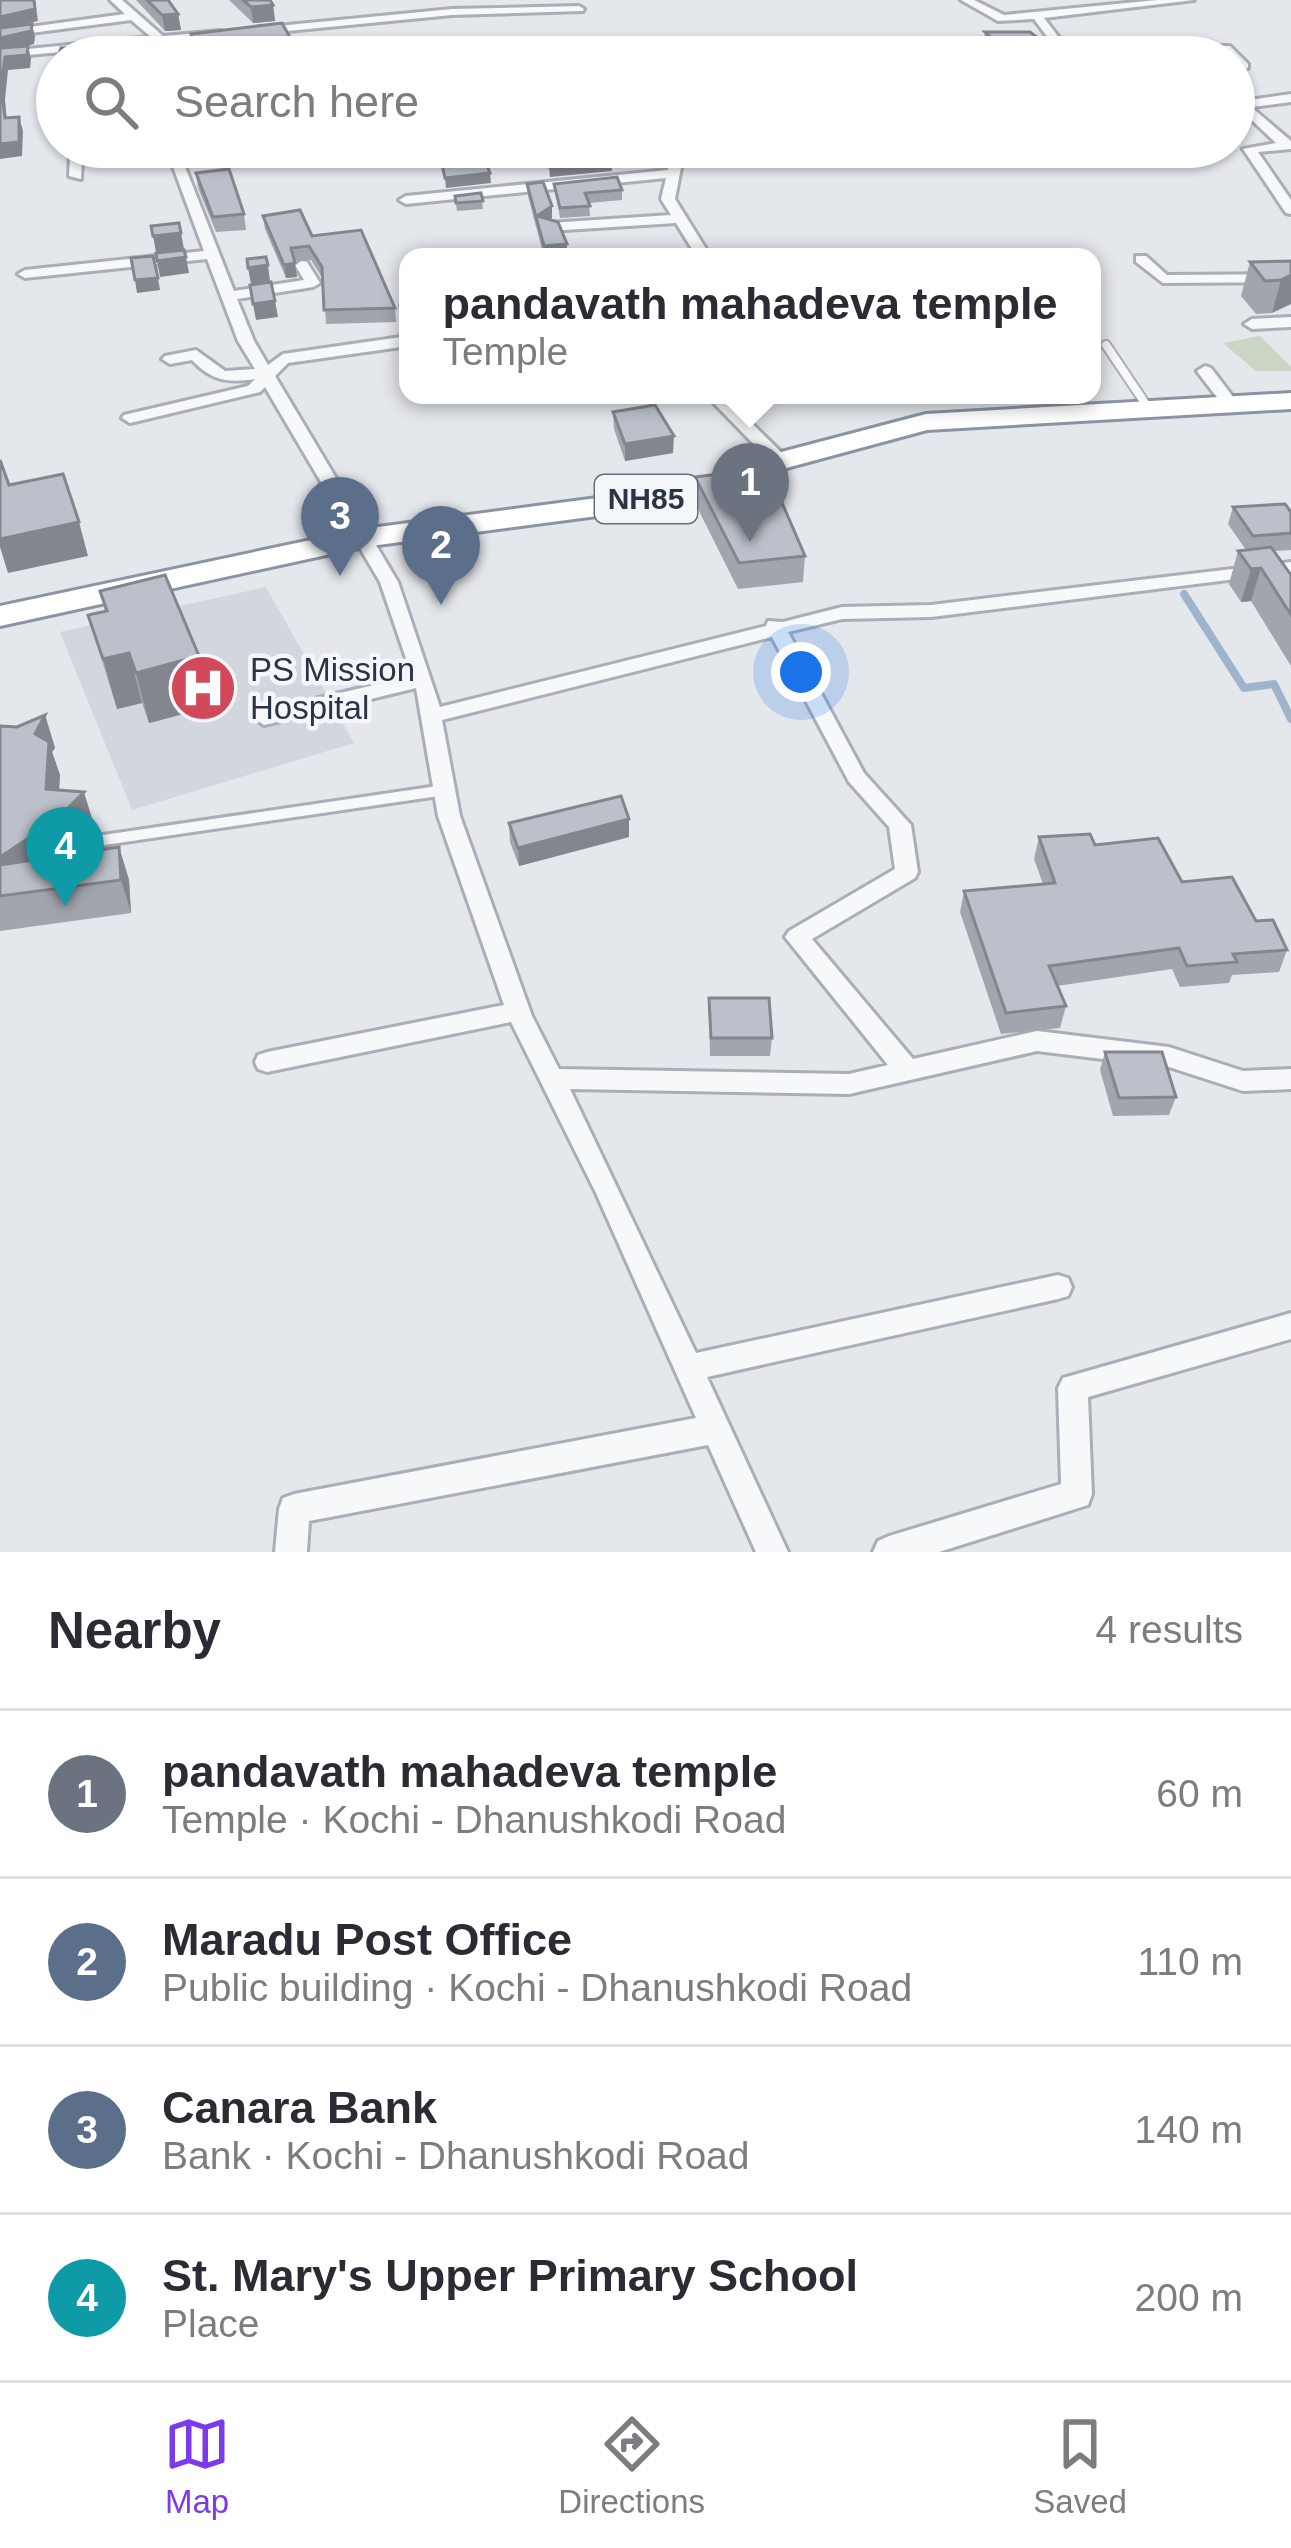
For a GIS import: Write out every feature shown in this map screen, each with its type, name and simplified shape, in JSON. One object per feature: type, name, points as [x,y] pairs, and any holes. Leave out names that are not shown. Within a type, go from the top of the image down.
[{"type":"highway","name":"NH85","points":[[0,616],[363,538],[634,502],[718,484],[780,461],[926,422],[1291,400]]},
{"type":"street","points":[[115,0],[157,36]]},
{"type":"street","points":[[966,0],[990,16],[1038,17],[1189,0]]},
{"type":"street","points":[[192,36],[317,19],[582,5],[591,36]]},
{"type":"street","points":[[36,51],[7,54],[6,34],[134,16]]},
{"type":"street","points":[[1038,17],[1052,36]]},
{"type":"street","points":[[1255,106],[1291,98]]},
{"type":"street","points":[[1255,117],[1288,145]]},
{"type":"street","points":[[1255,148],[1288,145]]},
{"type":"street","points":[[1255,156],[1291,210]]},
{"type":"street","points":[[75,168],[76,176]]},
{"type":"street","points":[[180,168],[265,374],[389,582],[422,680],[445,790],[519,1011],[772,1552]]},
{"type":"street","points":[[675,168],[668,199],[698,248]]},
{"type":"street","points":[[1267,170],[1291,170]]},
{"type":"street","points":[[406,200],[674,173]]},
{"type":"street","points":[[549,227],[678,219]]},
{"type":"street","points":[[26,274],[213,254]]},
{"type":"street","points":[[1142,259],[1163,279],[1291,278]]},
{"type":"street","points":[[229,296],[313,283],[302,265]]},
{"type":"street","points":[[1252,324],[1291,322]]},
{"type":"street","points":[[130,418],[254,389],[283,359],[399,341]]},
{"type":"street","points":[[170,359],[196,355],[211,374],[227,379],[265,374]]},
{"type":"street","points":[[1205,371],[1229,402]]},
{"type":"street","points":[[723,404],[780,461]]},
{"type":"street","points":[[431,716],[842,613],[931,611],[1291,567]]},
{"type":"street","points":[[776,626],[856,777],[900,825],[907,872],[797,937],[908,1070]]},
{"type":"street","points":[[264,718],[422,680]]},
{"type":"street","points":[[267,1061],[519,1011]]},
{"type":"street","points":[[552,1079],[849,1084],[1037,1041],[1169,1057],[1244,1081],[1291,1079]]},
{"type":"street","points":[[687,1368],[1058,1287]]},
{"type":"street","points":[[889,1552],[1076,1494],[1073,1388],[1291,1326]]},
{"type":"street","points":[[291,1552],[294,1510],[715,1429]]},
{"type":"lane","points":[[1106,345],[1147,406]]},
{"type":"lane","points":[[90,842],[445,790]]},
{"type":"shaded area","name":"PS Mission Hospital","points":[[266,587],[354,743],[132,810],[60,632]]},
{"type":"green space","points":[[1260,336],[1291,371],[1256,371],[1223,343]]},
{"type":"building","points":[[0,0],[34,0],[35,9],[0,17]]},
{"type":"building","points":[[147,0],[168,0],[178,14],[162,15]]},
{"type":"building","points":[[243,0],[270,0],[273,5],[251,7]]},
{"type":"building","points":[[282,23],[289,36],[192,36]]},
{"type":"building","points":[[32,24],[31,31],[0,38],[0,28]]},
{"type":"building","points":[[985,32],[1035,36],[989,36]]},
{"type":"building","points":[[0,46],[28,46],[27,55],[5,57],[1,87],[5,118],[19,117],[19,142],[0,144]]},
{"type":"building","points":[[443,168],[488,168],[490,173],[445,178]]},
{"type":"building","points":[[229,169],[244,214],[213,217],[196,173]]},
{"type":"building","points":[[617,177],[622,190],[585,193],[590,206],[560,208],[554,184]]},
{"type":"building","points":[[543,182],[552,206],[537,216],[558,222],[567,244],[544,246],[527,184]]},
{"type":"building","points":[[481,193],[483,201],[456,203],[455,196]]},
{"type":"building","points":[[300,210],[312,236],[361,230],[395,308],[324,310],[322,267],[309,246],[291,248],[295,263],[284,265],[263,216]]},
{"type":"building","points":[[179,223],[181,233],[153,236],[151,226]]},
{"type":"building","points":[[184,250],[186,257],[157,261],[156,253]]},
{"type":"building","points":[[153,256],[158,278],[135,280],[131,258]]},
{"type":"building","points":[[266,257],[268,265],[248,268],[247,259]]},
{"type":"building","points":[[1291,261],[1291,275],[1265,281],[1250,262]]},
{"type":"building","points":[[271,282],[275,301],[253,304],[250,285]]},
{"type":"building","points":[[655,405],[674,436],[625,444],[613,412]]},
{"type":"building","points":[[0,460],[9,485],[63,474],[79,522],[0,539]]},
{"type":"building","points":[[767,468],[805,556],[739,563],[695,477]]},
{"type":"building","points":[[1285,504],[1291,512],[1291,533],[1253,536],[1233,507]]},
{"type":"building","points":[[1271,547],[1291,575],[1291,615],[1261,568],[1251,569],[1238,551]]},
{"type":"building","points":[[165,575],[199,656],[136,673],[129,653],[103,659],[88,615],[107,611],[100,591]]},
{"type":"building","points":[[45,715],[35,734],[49,742],[46,789],[84,792],[56,820],[0,857],[0,726],[17,727]]},
{"type":"building","points":[[621,796],[629,819],[518,848],[509,823]]},
{"type":"building","points":[[1090,834],[1095,845],[1158,838],[1182,882],[1232,877],[1256,921],[1273,920],[1287,950],[1233,954],[1237,962],[1187,966],[1179,948],[1049,966],[1066,1006],[1006,1013],[964,891],[1055,883],[1039,837]]},
{"type":"building","points":[[119,847],[121,880],[0,896],[0,865]]},
{"type":"building","points":[[709,998],[769,998],[772,1038],[711,1038]]},
{"type":"building","points":[[1105,1052],[1162,1052],[1176,1097],[1119,1098]]},
{"type":"waterway","points":[[1184,594],[1244,688],[1274,684],[1291,719]]},
{"type":"place","name":"pandavath mahadeva temple","points":[[750,542]]},
{"type":"place","name":"Canara Bank","points":[[340,576]]},
{"type":"place","name":"Maradu Post Office","points":[[441,605]]},
{"type":"place","name":"PS Mission Hospital","points":[[203,688]]},
{"type":"place","name":"St. Mary's Upper Primary School","points":[[65,906]]}]
